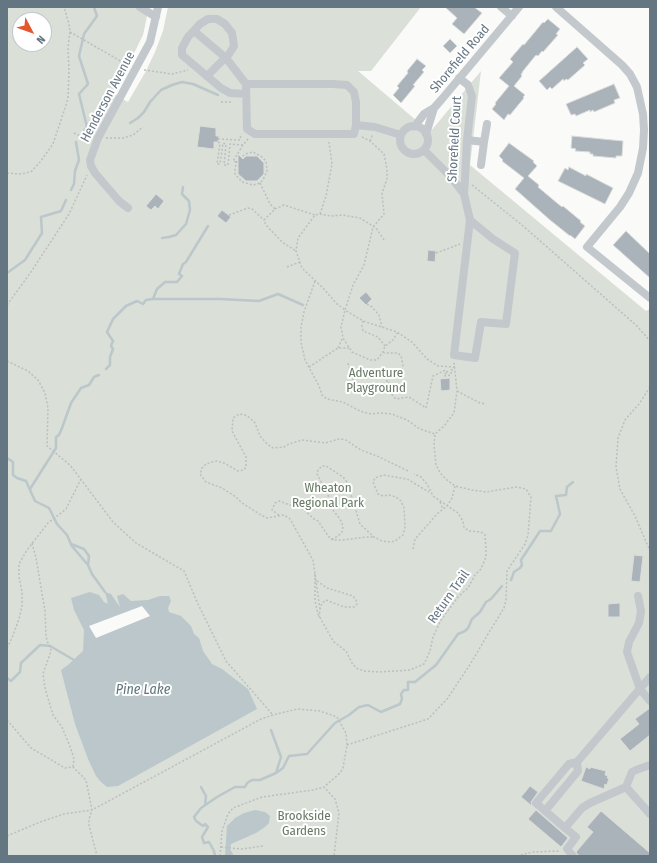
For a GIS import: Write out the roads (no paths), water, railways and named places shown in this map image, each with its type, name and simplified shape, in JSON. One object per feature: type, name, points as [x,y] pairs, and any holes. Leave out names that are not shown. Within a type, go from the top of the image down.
[{"type":"street","points":[[140,7],[156,17]]},
{"type":"street","name":"Henderson Avenue","points":[[128,208],[107,188],[91,166],[90,160],[98,138],[150,42],[158,7]]},
{"type":"street","points":[[501,7],[512,16]]},
{"type":"street","name":"Shorefield Road","points":[[401,136],[406,128],[415,126],[424,114],[434,108],[519,7]]},
{"type":"street","points":[[556,7],[602,46],[630,74],[637,87],[646,113],[644,139],[638,174],[620,207],[587,247],[650,298]]},
{"type":"street","points":[[208,76],[226,58],[234,46],[232,33],[225,24],[217,19],[208,19],[188,37],[182,48],[182,55],[220,88],[230,93],[246,94]]},
{"type":"street","points":[[194,31],[226,58],[246,84],[247,129],[255,134],[354,134],[356,125],[356,102],[354,92],[347,85],[246,84]]},
{"type":"street","name":"Shorefield Court","points":[[460,78],[468,85],[472,96],[467,140],[464,194]]},
{"type":"street","name":"Shorefield Road","points":[[424,150],[428,142],[426,134],[434,108]]},
{"type":"street","points":[[481,165],[487,124]]},
{"type":"street","points":[[356,125],[375,127],[401,136],[401,145],[406,152],[416,154],[424,150]]},
{"type":"street","points":[[415,126],[419,127],[426,134]]},
{"type":"street","points":[[467,140],[484,142]]},
{"type":"street","name":"Shorefield Court","points":[[424,150],[451,177],[464,194]]},
{"type":"street","points":[[464,194],[470,220],[454,355],[475,358],[481,322],[506,324],[515,253],[493,239],[470,220]]},
{"type":"street","points":[[638,596],[641,611],[638,623],[629,642],[627,652],[640,689],[650,701]]},
{"type":"street","points":[[573,856],[567,849],[576,838],[544,811],[578,771],[577,762],[650,677]]},
{"type":"street","points":[[566,828],[582,808],[626,787],[632,772],[650,766]]},
{"type":"street","points":[[626,787],[650,814]]},
{"type":"water","name":"Pine Lake","points":[[90,592],[99,595],[104,602],[108,604],[105,592],[111,594],[120,607],[117,596],[123,594],[131,601],[148,600],[160,596],[169,596],[171,601],[168,608],[169,612],[181,616],[191,626],[194,634],[199,638],[203,651],[212,664],[222,669],[248,689],[257,709],[118,786],[107,787],[96,776],[88,759],[75,724],[61,670],[83,651],[84,630],[74,610],[71,598]]},
{"type":"water","points":[[255,810],[265,812],[270,816],[269,823],[256,833],[231,844],[230,849],[234,856],[225,856],[227,826],[235,818],[244,813]]},
{"type":"waterway","points":[[83,132],[87,127],[79,94],[88,84],[79,56],[84,34],[97,16],[94,7]]},
{"type":"waterway","points":[[130,123],[144,112],[150,102],[161,90],[172,85],[182,82],[193,84],[218,95]]},
{"type":"waterway","points":[[71,190],[74,184],[75,171],[79,160],[76,142]]},
{"type":"waterway","points":[[162,238],[176,235],[186,224],[190,210],[189,201],[182,194],[183,187]]},
{"type":"waterway","points":[[7,273],[25,260],[42,233],[41,217],[61,211],[66,200]]},
{"type":"waterway","points":[[106,369],[110,365],[110,357],[113,349],[111,346],[113,341],[107,332],[113,319],[126,306],[137,301],[143,304],[146,300],[153,299],[157,289],[165,282],[177,282],[182,276],[179,274],[183,264],[186,262],[208,226]]},
{"type":"waterway","points":[[153,299],[220,299],[259,301],[278,294],[303,305]]},
{"type":"waterway","points":[[30,489],[56,448],[56,437],[59,435],[71,403],[81,388],[89,385],[94,377],[99,375]]},
{"type":"waterway","points":[[7,458],[13,462],[13,475],[26,481],[35,501],[49,508],[57,524],[67,535],[71,544],[84,549],[89,556],[88,565],[92,574],[105,592]]},
{"type":"waterway","points":[[511,580],[514,572],[522,565],[521,560],[540,531],[551,531],[560,514],[556,496],[566,495],[567,487],[573,482]]},
{"type":"waterway","points":[[71,545],[88,565]]},
{"type":"waterway","points":[[215,856],[209,842],[204,843],[202,837],[208,827],[205,824],[203,826],[196,821],[194,817],[201,808],[235,787],[245,787],[247,783],[252,780],[260,780],[276,773],[283,768],[289,756],[307,754],[335,723],[359,707],[368,705],[381,712],[400,704],[402,699],[401,694],[404,690],[408,690],[408,682],[415,682],[436,665],[458,634],[468,628],[472,619],[480,612],[486,602],[491,599],[502,586]]},
{"type":"waterway","points":[[7,678],[11,681],[20,672],[21,663],[40,645],[50,646],[74,660]]},
{"type":"waterway","points":[[271,730],[281,757],[276,773]]},
{"type":"waterway","points":[[201,787],[206,796],[205,805]]},
{"type":"park label","name":"Adventure Playground","points":[[376,380]]},
{"type":"park label","name":"Wheaton Regional Park","points":[[328,496]]},
{"type":"park label","name":"Brookside Gardens","points":[[304,824]]}]
